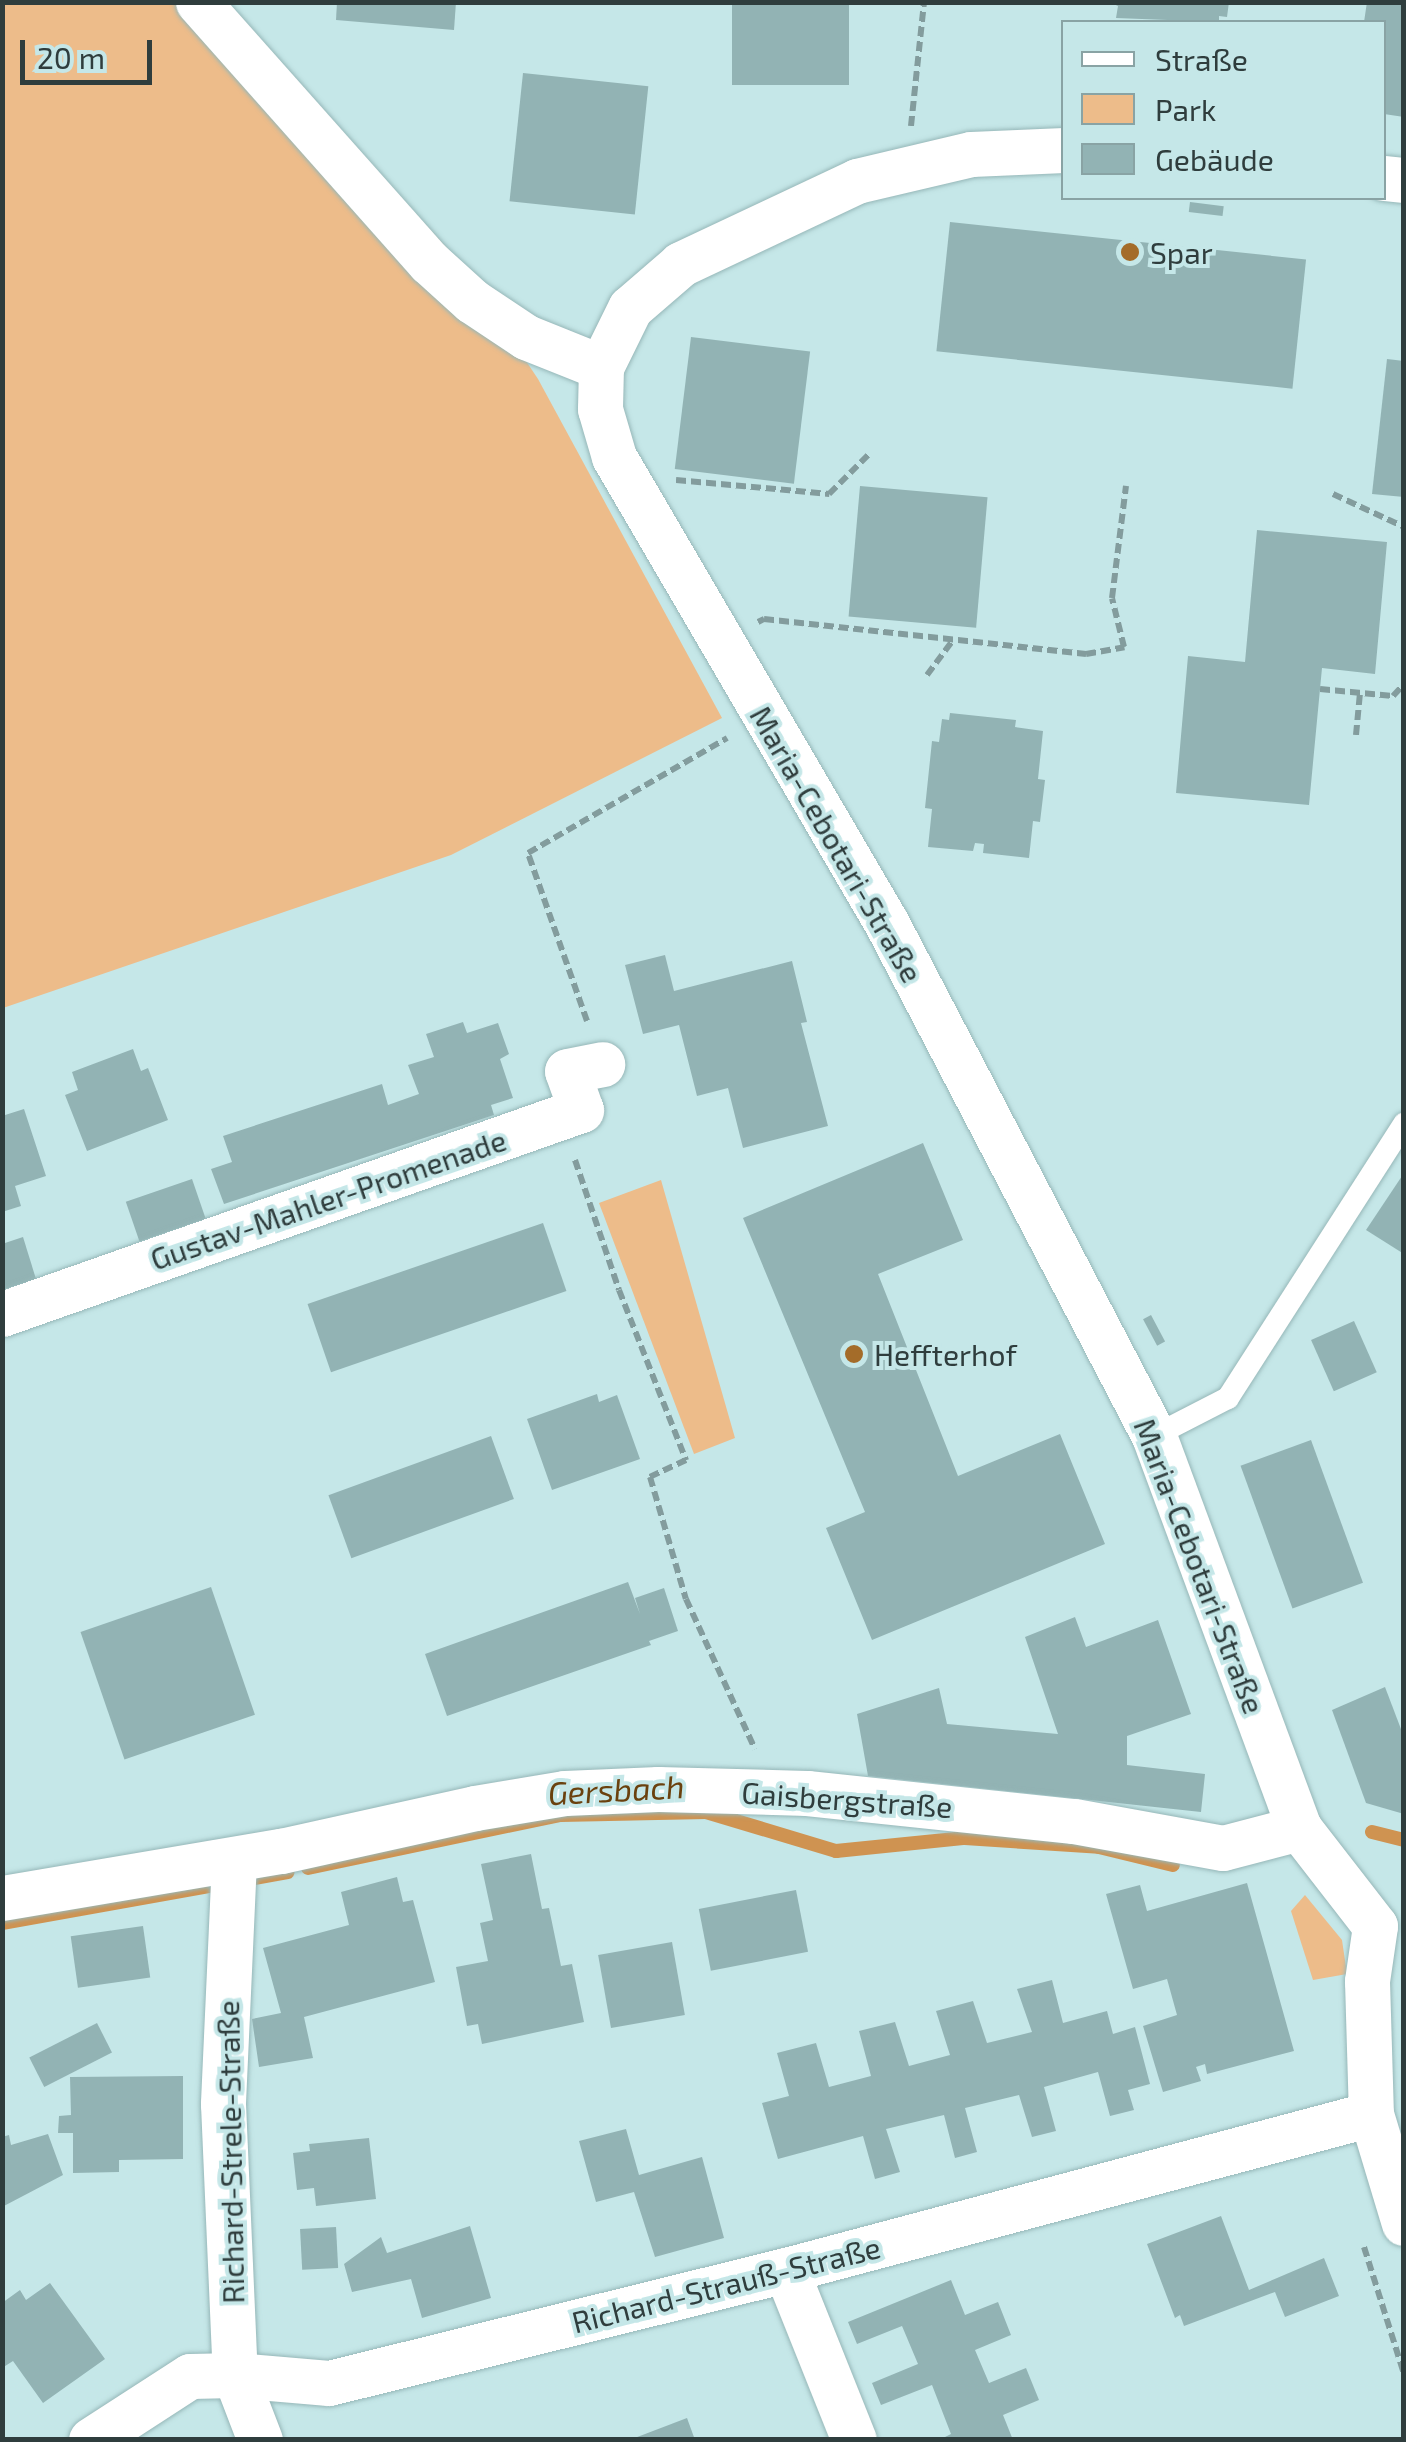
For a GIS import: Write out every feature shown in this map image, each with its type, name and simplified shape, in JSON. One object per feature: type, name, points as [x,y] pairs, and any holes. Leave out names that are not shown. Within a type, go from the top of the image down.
[{"type":"street","points":[[198,2],[428,262],[457,288],[526,337],[601,368],[630,308],[681,264],[840,189],[906,168],[971,154],[1061,150]]},
{"type":"street","name":"Maria-Cebotari-Straße","points":[[601,368],[600,409],[614,457],[887,924],[1154,1436],[1299,1828]]},
{"type":"street","points":[[580,1110],[567,1072],[602,1064]]},
{"type":"street","name":"Gustav-Mahler-Promenade","points":[[2,1314],[580,1110]]},
{"type":"street","name":"Gaisbergstraße","points":[[2,1898],[234,1860],[476,1808],[565,1794],[658,1789],[776,1793],[1074,1820],[1223,1848],[1299,1828]]},
{"type":"street","points":[[1299,1828],[1390,1919],[1367,1980],[1371,2114],[1404,2224]]},
{"type":"street","name":"Richard-Strele-Straße","points":[[234,1860],[223,2104],[235,2375],[260,2440]]},
{"type":"street","name":"Richard-Strauß-Straße","points":[[91,2440],[190,2376],[235,2375],[329,2384],[786,2270],[1371,2114]]},
{"type":"street","points":[[786,2270],[854,2440]]},
{"type":"lane","points":[[1154,1436],[1228,1398],[1404,1124]]},
{"type":"path","points":[[906,168],[924,2]]},
{"type":"path","points":[[625,475],[829,494],[871,452]]},
{"type":"path","points":[[722,645],[764,619],[1086,654],[1124,648],[1112,598],[1126,486]]},
{"type":"path","points":[[1334,494],[1404,527]]},
{"type":"path","points":[[927,674],[953,639]]},
{"type":"path","points":[[1320,689],[1393,696],[1404,684]]},
{"type":"path","points":[[1356,735],[1360,694]]},
{"type":"path","points":[[602,1064],[528,854],[764,716]]},
{"type":"path","points":[[580,1110],[572,1150],[619,1290],[686,1460],[650,1476],[686,1600],[776,1793]]},
{"type":"green space","points":[[221,2],[460,262],[538,379],[722,718],[451,855],[3,1008],[2,3]]},
{"type":"green space","points":[[661,1180],[735,1438],[694,1454],[599,1203]]},
{"type":"green space","points":[[1305,1895],[1342,1940],[1347,1974],[1313,1980],[1291,1911]]},
{"type":"building","points":[[337,2],[456,2],[454,30],[336,20]]},
{"type":"building","points":[[732,2],[849,2],[849,85],[732,85]]},
{"type":"building","points":[[1109,2],[1229,2],[1227,17],[1219,16],[1219,20],[1116,18],[1118,6]]},
{"type":"building","points":[[1367,2],[1404,2],[1404,117],[1386,114],[1386,20],[1364,20]]},
{"type":"building","points":[[523,73],[648,86],[635,214],[510,201]]},
{"type":"building","points":[[1190,202],[1224,206],[1223,216],[1189,212]]},
{"type":"building","points":[[950,222],[1306,259],[1292,389],[936,351]]},
{"type":"building","points":[[691,337],[810,352],[794,484],[675,469]]},
{"type":"building","points":[[1387,359],[1404,361],[1404,497],[1372,494]]},
{"type":"building","points":[[860,486],[988,497],[976,628],[849,617]]},
{"type":"building","points":[[1257,530],[1387,542],[1375,674],[1322,668],[1309,805],[1176,793],[1188,656],[1245,662]]},
{"type":"building","points":[[950,713],[1016,720],[1015,727],[1043,731],[1038,779],[1045,780],[1040,822],[1033,821],[1029,858],[983,853],[984,844],[975,843],[973,851],[928,847],[932,809],[925,808],[932,741],[939,742],[942,719],[949,720]]},
{"type":"building","points":[[665,955],[674,991],[792,961],[807,1022],[801,1023],[828,1126],[743,1148],[728,1088],[697,1096],[679,1025],[643,1034],[625,965]]},
{"type":"building","points":[[463,1022],[467,1033],[498,1023],[509,1054],[500,1059],[513,1098],[491,1105],[494,1115],[224,1204],[211,1169],[232,1162],[223,1136],[382,1084],[388,1105],[419,1094],[408,1065],[434,1057],[426,1034]]},
{"type":"building","points":[[133,1049],[141,1071],[148,1068],[168,1120],[87,1151],[65,1095],[78,1090],[72,1072]]},
{"type":"building","points":[[24,1109],[46,1176],[15,1186],[21,1206],[2,1212],[2,1116]]},
{"type":"building","name":"Heffterhof","points":[[923,1143],[963,1240],[878,1274],[958,1476],[1060,1434],[1105,1544],[872,1640],[826,1528],[865,1512],[743,1218]]},
{"type":"building","points":[[1404,1173],[1404,1254],[1366,1230]]},
{"type":"building","points":[[192,1179],[206,1219],[139,1242],[126,1202]]},
{"type":"building","points":[[543,1223],[566,1291],[331,1372],[308,1304]]},
{"type":"building","points":[[23,1237],[36,1279],[2,1290],[2,1244]]},
{"type":"building","points":[[1151,1315],[1165,1341],[1157,1346],[1143,1319]]},
{"type":"building","points":[[1354,1321],[1377,1372],[1334,1391],[1311,1340]]},
{"type":"building","points":[[597,1394],[599,1402],[617,1395],[640,1459],[552,1490],[527,1419]]},
{"type":"building","points":[[491,1436],[514,1499],[351,1558],[328,1495]]},
{"type":"building","points":[[1311,1440],[1363,1583],[1293,1608],[1241,1466]]},
{"type":"building","points":[[628,1582],[640,1614],[635,1598],[664,1588],[678,1631],[649,1641],[651,1645],[447,1716],[425,1654]]},
{"type":"building","points":[[211,1587],[255,1715],[124,1760],[81,1632]]},
{"type":"building","points":[[1075,1617],[1086,1647],[1158,1620],[1191,1714],[1127,1736],[1127,1765],[1205,1774],[1201,1812],[868,1776],[857,1714],[939,1688],[947,1724],[1058,1734],[1025,1637]]},
{"type":"building","points":[[1385,1687],[1404,1737],[1404,1814],[1366,1803],[1332,1710]]},
{"type":"building","points":[[531,1854],[542,1909],[549,1908],[561,1966],[572,1964],[584,2022],[482,2044],[478,2024],[467,2026],[456,1967],[488,1961],[480,1923],[493,1920],[481,1864]]},
{"type":"building","points":[[397,1877],[403,1902],[413,1900],[435,1982],[304,2017],[313,2058],[259,2067],[252,2019],[281,2013],[263,1948],[349,1925],[341,1892]]},
{"type":"building","points":[[1247,1883],[1294,2051],[1207,2074],[1205,2064],[1196,2067],[1201,2081],[1163,2092],[1143,2026],[1177,2015],[1167,1979],[1133,1989],[1106,1894],[1140,1885],[1147,1911]]},
{"type":"building","points":[[796,1890],[808,1952],[711,1971],[699,1909]]},
{"type":"building","points":[[143,1926],[150,1977],[78,1988],[71,1936]]},
{"type":"building","points":[[672,1942],[685,2015],[611,2028],[598,1955]]},
{"type":"building","points":[[1052,1980],[1063,2023],[1107,2011],[1113,2034],[1135,2027],[1150,2084],[1128,2090],[1134,2110],[1110,2116],[1098,2072],[1044,2087],[1056,2131],[1032,2137],[1019,2095],[965,2108],[977,2152],[955,2158],[944,2115],[886,2129],[900,2172],[875,2179],[863,2136],[778,2159],[762,2103],[789,2096],[777,2053],[816,2043],[829,2087],[871,2076],[859,2031],[895,2022],[909,2066],[950,2055],[936,2011],[973,2001],[987,2043],[1032,2032],[1017,1989]]},
{"type":"building","points":[[97,2023],[112,2052],[44,2087],[29,2058]]},
{"type":"building","points":[[183,2076],[183,2159],[119,2160],[119,2172],[73,2173],[73,2133],[58,2133],[59,2116],[71,2115],[70,2077]]},
{"type":"building","points":[[626,2129],[639,2175],[702,2157],[724,2238],[655,2257],[634,2192],[596,2202],[579,2141]]},
{"type":"building","points":[[48,2134],[63,2175],[2,2207],[2,2137],[9,2135],[11,2145]]},
{"type":"building","points":[[369,2138],[376,2199],[316,2206],[314,2188],[297,2190],[293,2153],[310,2151],[309,2144]]},
{"type":"building","points":[[1221,2216],[1249,2290],[1324,2258],[1339,2296],[1285,2317],[1275,2292],[1184,2326],[1180,2315],[1175,2318],[1147,2244]]},
{"type":"building","points":[[470,2226],[491,2298],[422,2318],[411,2279],[352,2292],[344,2264],[381,2237],[387,2253]]},
{"type":"building","points":[[336,2227],[338,2268],[302,2270],[300,2229]]},
{"type":"building","points":[[951,2280],[965,2315],[998,2302],[1011,2335],[975,2350],[989,2383],[1026,2368],[1039,2400],[1003,2415],[1013,2440],[939,2440],[951,2434],[932,2385],[881,2405],[872,2383],[918,2364],[902,2326],[857,2344],[848,2322]]},
{"type":"building","points":[[50,2283],[105,2359],[43,2403],[13,2361],[2,2368],[2,2303],[20,2290],[26,2300]]},
{"type":"building","points":[[687,2418],[695,2440],[632,2440],[632,2439]]},
{"type":"waterway","name":"Gersbach","points":[[308,1868],[560,1815],[706,1812],[836,1851],[965,1838],[1099,1847],[1173,1865]]},
{"type":"waterway","name":"Gersbach","points":[[1372,1832],[1404,1840]]},
{"type":"waterway","name":"Gersbach","points":[[2,1923],[287,1872]]},
{"type":"place","name":"Spar","points":[[1130,252]]},
{"type":"place","name":"Heffterhof","points":[[854,1354]]}]
